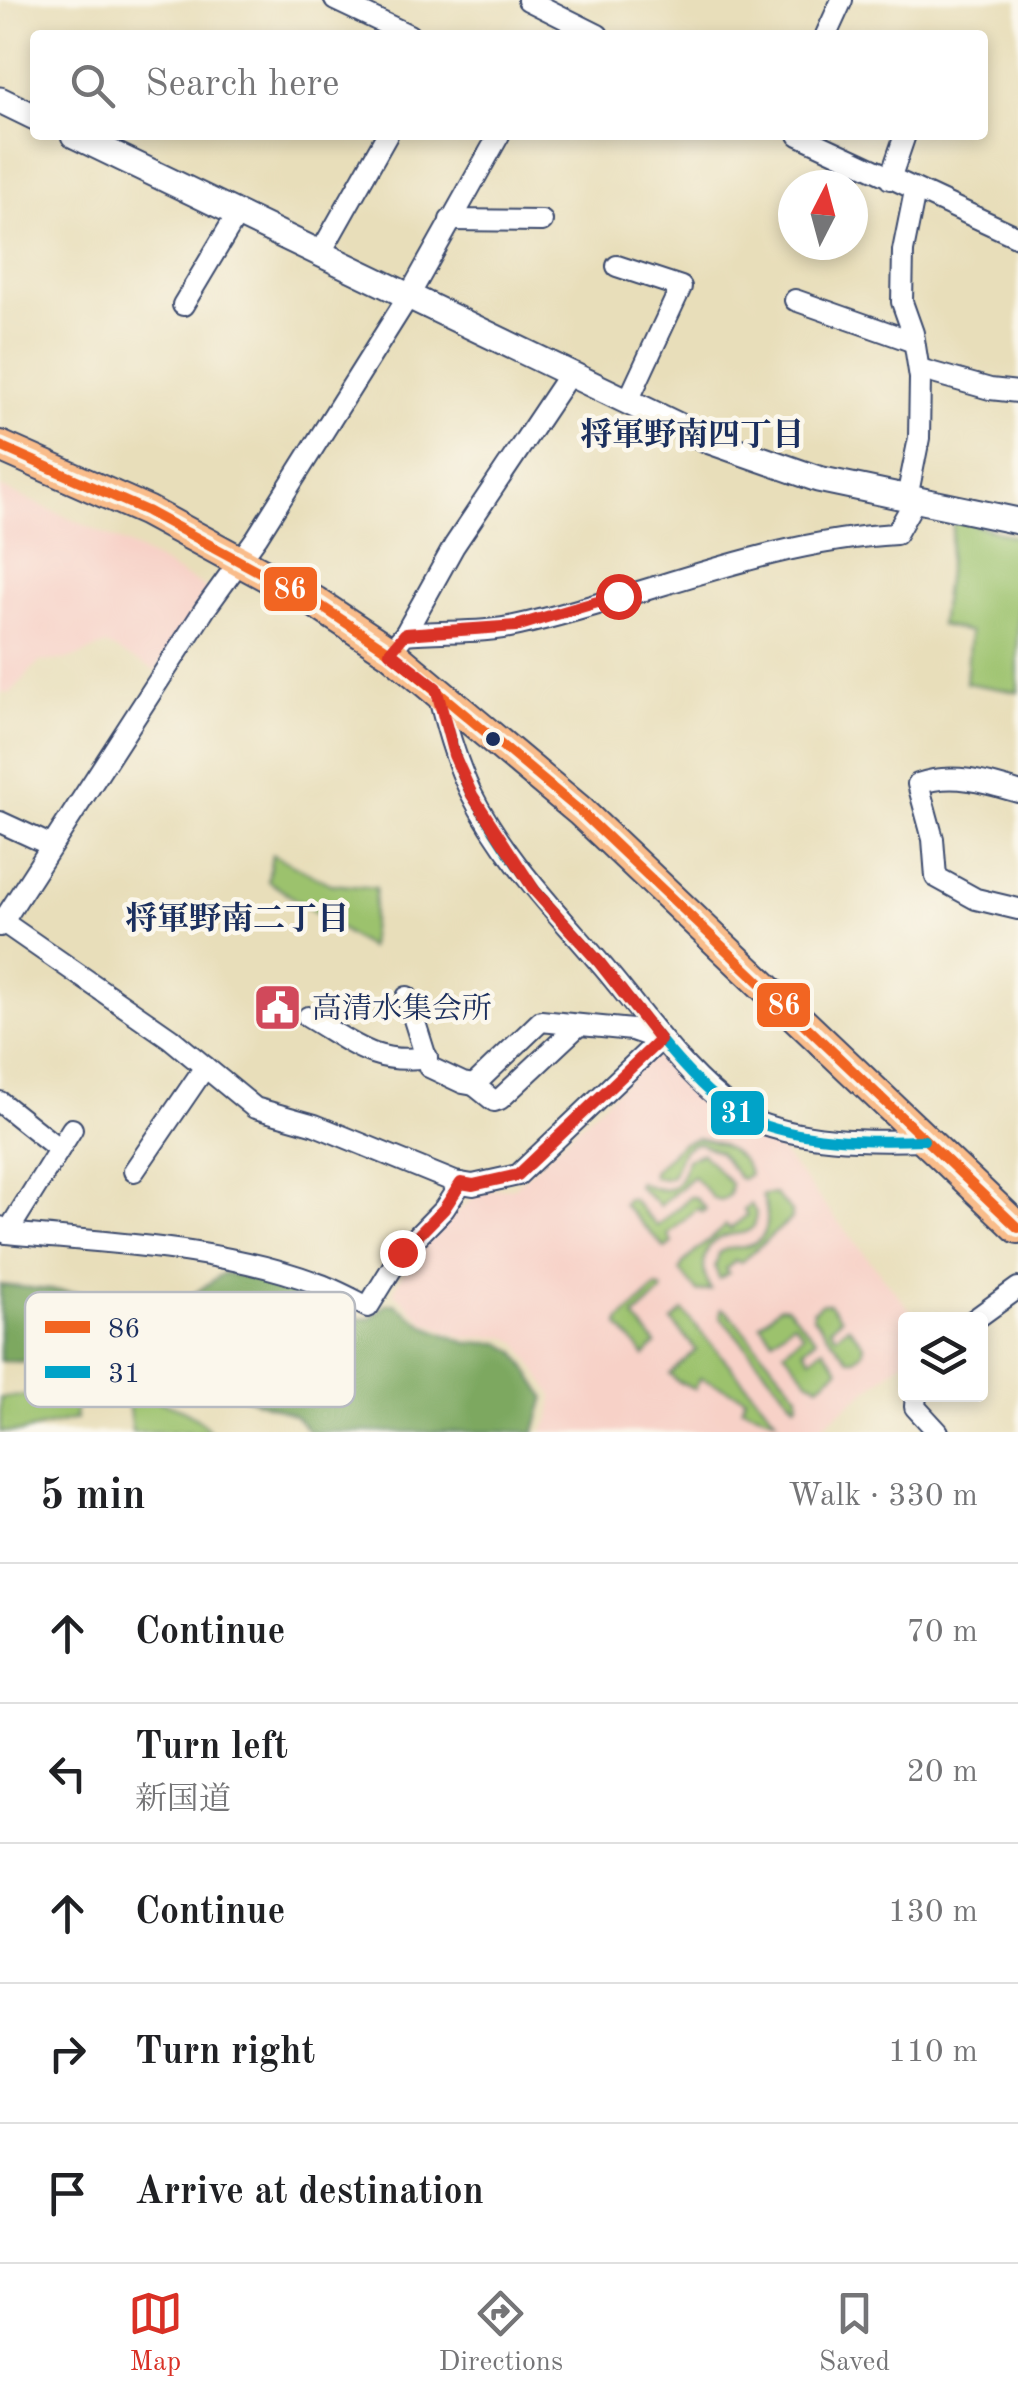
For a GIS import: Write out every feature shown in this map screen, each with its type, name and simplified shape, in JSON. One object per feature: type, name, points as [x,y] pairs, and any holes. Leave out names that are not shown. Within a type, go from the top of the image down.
[{"type":"main road","points":[[0,446],[147,511],[397,643],[436,688],[580,811],[924,1140],[1016,1222]]},
{"type":"street","points":[[335,0],[399,30]]},
{"type":"street","points":[[528,0],[563,27]]},
{"type":"street","points":[[828,30],[842,0]]},
{"type":"street","points":[[0,100],[30,114]]},
{"type":"street","points":[[85,140],[710,441],[818,479],[1018,521]]},
{"type":"street","points":[[321,252],[383,140]]},
{"type":"street","points":[[495,140],[410,294],[256,538],[1,924],[170,1038],[255,1108],[315,1125],[461,1183],[473,1185],[518,1175],[660,1040]]},
{"type":"street","points":[[809,140],[1018,237]]},
{"type":"street","points":[[890,179],[903,140]]},
{"type":"street","points":[[397,643],[516,626],[667,582],[850,536],[896,534],[911,499],[919,438],[919,369],[902,302],[903,251],[915,191]]},
{"type":"street","points":[[182,305],[238,213]]},
{"type":"street","points":[[450,220],[542,221]]},
{"type":"street","points":[[617,266],[681,287],[628,401]]},
{"type":"street","points":[[795,300],[914,342]]},
{"type":"street","points":[[919,369],[990,389],[1018,392]]},
{"type":"street","points":[[397,643],[454,546],[570,373]]},
{"type":"street","points":[[436,688],[454,755],[472,795],[535,891],[702,1084],[741,1116],[775,1128],[874,1142],[924,1140]]},
{"type":"street","points":[[1018,792],[940,776],[918,784],[933,839],[936,876],[976,899],[1018,909]]},
{"type":"street","points":[[0,822],[50,846]]},
{"type":"street","points":[[407,996],[429,1067],[474,1085],[541,1021],[632,1030],[660,1040]]},
{"type":"street","points":[[308,1016],[370,1054],[400,1062],[426,1057]]},
{"type":"street","points":[[134,1171],[205,1066]]},
{"type":"street","points":[[0,1102],[59,1149]]},
{"type":"street","points":[[72,1129],[4,1230],[164,1249],[250,1265],[335,1292]]},
{"type":"street","points":[[355,1301],[368,1307],[402,1252],[444,1209],[461,1183]]},
{"type":"street","points":[[985,1312],[1018,1288]]},
{"type":"street","points":[[915,1402],[915,1407],[938,1432]]},
{"type":"shaded area","points":[[0,487],[129,545],[208,589],[156,671],[106,645],[71,659],[39,662],[10,694],[0,692]]},
{"type":"shaded area","points":[[660,1055],[675,1062],[767,1134],[912,1312],[898,1312],[898,1366],[815,1432],[542,1432],[550,1419],[553,1396],[518,1343],[506,1337],[465,1338],[425,1322],[393,1292],[404,1270],[440,1227],[479,1192],[514,1187],[652,1057]]},
{"type":"green space","points":[[954,518],[1018,538],[1018,692],[966,683],[970,632],[940,625]]},
{"type":"green space","points":[[272,854],[330,884],[376,888],[369,948],[268,881]]},
{"type":"green space","points":[[697,1138],[729,1149],[742,1160],[749,1174],[739,1178],[719,1152],[699,1143],[683,1150],[672,1176],[653,1177],[653,1171],[682,1143]]},
{"type":"green space","points":[[702,1153],[731,1184],[729,1195],[721,1201],[714,1199],[693,1176],[660,1206],[638,1186],[639,1182],[658,1189],[671,1188],[680,1178],[687,1159]]},
{"type":"green space","points":[[775,1194],[792,1212],[791,1219],[740,1263],[736,1260],[726,1269],[729,1273],[719,1279],[715,1267],[719,1253],[759,1240],[767,1219],[762,1195]]},
{"type":"green space","points":[[690,1197],[706,1209],[702,1212],[698,1208],[668,1234],[672,1243],[665,1248],[623,1204],[632,1199],[657,1226]]},
{"type":"green space","points":[[751,1204],[756,1213],[751,1229],[710,1245],[704,1268],[711,1290],[698,1292],[680,1271],[683,1263],[726,1225],[730,1229],[747,1215],[744,1210]]},
{"type":"green space","points":[[223,1273],[268,1280],[297,1292],[197,1292]]},
{"type":"green space","points":[[0,1285],[70,1292],[25,1292],[25,1362],[0,1361]]},
{"type":"green space","points":[[657,1287],[662,1292],[634,1317],[656,1344],[645,1356],[619,1326],[620,1320]]},
{"type":"green space","points":[[822,1303],[829,1304],[841,1318],[830,1328],[836,1336],[848,1326],[864,1344],[863,1352],[855,1359],[848,1359],[813,1317],[813,1311]]},
{"type":"green space","points":[[386,1304],[395,1304],[427,1327],[467,1343],[500,1343],[516,1352],[545,1397],[535,1432],[310,1432],[294,1415],[272,1407],[355,1407],[355,1316],[371,1318]]},
{"type":"green space","points":[[780,1306],[787,1307],[816,1339],[804,1349],[811,1358],[823,1348],[839,1369],[819,1385],[809,1381],[784,1351],[803,1334],[793,1322],[773,1339],[760,1324]]},
{"type":"green space","points":[[721,1309],[727,1311],[798,1394],[798,1403],[795,1405],[720,1316]]},
{"type":"green space","points":[[683,1311],[776,1419],[742,1408],[745,1397],[700,1378],[695,1389],[670,1374],[696,1350],[672,1321]]},
{"type":"green space","points":[[25,1395],[25,1407],[75,1407],[76,1419],[21,1432],[0,1432],[0,1398]]},
{"type":"green space","points":[[129,1407],[174,1407],[194,1417],[210,1432],[132,1432]]},
{"type":"transit line","name":"86","points":[[0,446],[147,511],[315,602],[390,652],[580,811],[1018,1228]]},
{"type":"transit line","name":"31","points":[[446,725],[468,789],[520,870],[706,1090],[744,1117],[786,1131],[856,1140],[924,1140]]},
{"type":"place","name":"高清水集会所","points":[[277,1008]]},
{"type":"district","name":"将軍野南四丁目","points":[[692,434]]},
{"type":"district","name":"将軍野南二丁目","points":[[237,918]]},
{"type":"route","points":[[402,1252],[444,1209],[461,1183],[473,1185],[518,1175],[660,1040],[599,962],[535,891],[472,795],[454,755],[436,688],[390,652],[405,634],[516,626],[618,596]]}]
